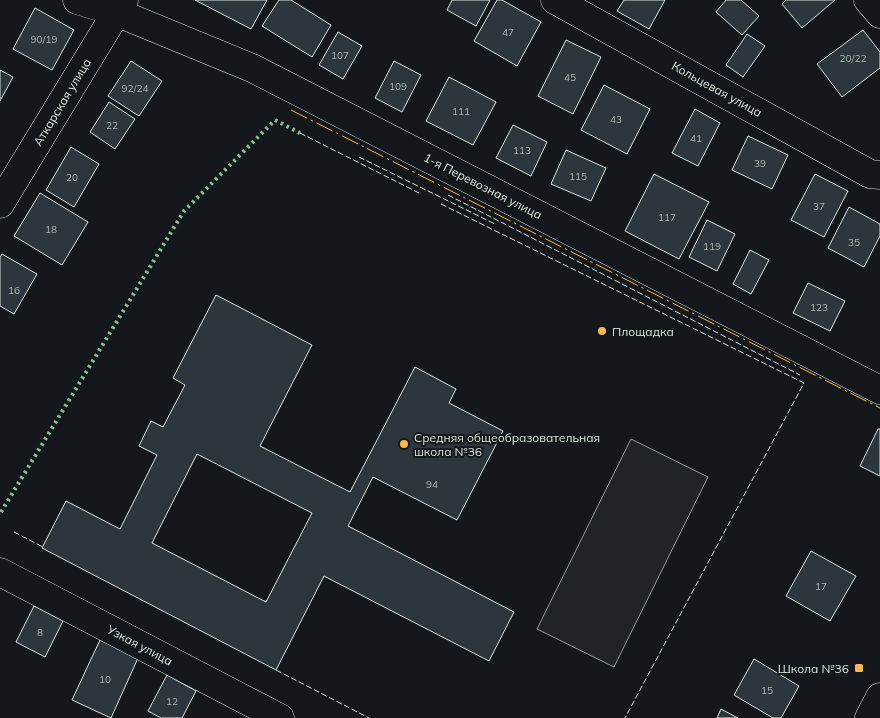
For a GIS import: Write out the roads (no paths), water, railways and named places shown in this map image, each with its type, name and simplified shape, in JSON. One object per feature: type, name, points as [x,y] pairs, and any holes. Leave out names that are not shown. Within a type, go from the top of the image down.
[{"type":"street","name":"1-я Перевозная улица","points":[[77,0],[120,6],[252,68],[880,390]]},
{"type":"street","name":"Кольцевая улица","points":[[555,0],[870,174],[880,175]]},
{"type":"street","points":[[868,0],[880,14]]},
{"type":"street","name":"Аткарская улица","points":[[0,204],[120,6]]},
{"type":"street","name":"Узкая улица","points":[[0,572],[280,718]]},
{"type":"street","points":[[869,718],[880,697]]},
{"type":"place","name":"Площадка","points":[[602,331]]},
{"type":"place","name":"Средняя общеобразовательная школа №36","points":[[404,444]]},
{"type":"place","name":"Школа №36","points":[[859,668]]}]
